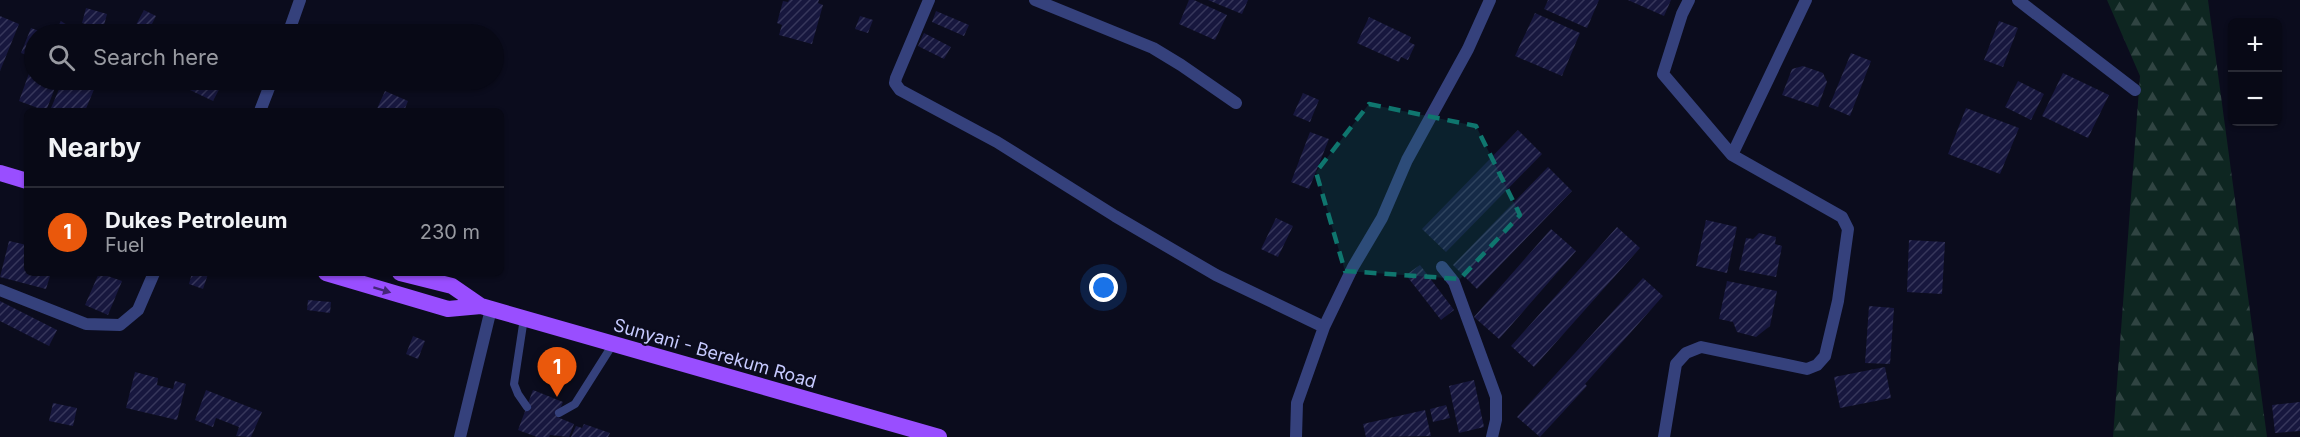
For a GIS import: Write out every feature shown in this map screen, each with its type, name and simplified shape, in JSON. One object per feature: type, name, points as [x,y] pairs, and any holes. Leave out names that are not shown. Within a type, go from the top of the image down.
[{"type":"main road","points":[[0,173],[24,180]]},
{"type":"main road","name":"Sunyani - Berekum Road","points":[[336,276],[448,309],[486,307]]},
{"type":"main road","name":"Sunyani - Berekum Road","points":[[412,276],[452,286],[486,307],[907,433],[939,437]]},
{"type":"street","points":[[292,24],[300,0]]},
{"type":"street","points":[[929,0],[896,78],[895,83],[900,90],[997,142],[1115,216],[1216,275],[1324,327]]},
{"type":"street","points":[[1035,0],[1153,48],[1181,64],[1236,103]]},
{"type":"street","points":[[1296,437],[1297,403],[1324,327],[1353,267],[1382,218],[1407,160],[1468,49],[1490,0]]},
{"type":"street","points":[[1664,437],[1676,363],[1686,352],[1701,347],[1807,369],[1817,365],[1825,356],[1838,301],[1848,229],[1842,217],[1732,155],[1663,74],[1682,14],[1689,0]]},
{"type":"street","points":[[1732,155],[1806,0]]},
{"type":"street","points":[[2018,0],[2135,90]]},
{"type":"street","points":[[261,108],[268,90]]},
{"type":"street","points":[[1442,267],[1454,282],[1497,398],[1496,420],[1491,437]]},
{"type":"street","points":[[0,290],[86,324],[120,325],[138,310],[153,276]]},
{"type":"street","points":[[460,437],[486,307]]},
{"type":"lane","points":[[524,318],[514,384],[527,407]]},
{"type":"lane","points":[[559,413],[575,404],[613,344]]},
{"type":"highlighted area","points":[[1369,104],[1476,126],[1520,215],[1460,279],[1345,271],[1316,172]]},
{"type":"green space","points":[[2107,0],[2208,0],[2267,437],[2113,437],[2140,76]]},
{"type":"building","points":[[789,0],[819,0],[818,3],[823,5],[812,44],[779,35],[782,25],[777,23],[783,1],[788,2]]},
{"type":"building","points":[[1189,0],[1194,0],[1227,15],[1215,40],[1179,24]]},
{"type":"building","points":[[1208,0],[1248,0],[1242,14]]},
{"type":"building","points":[[1548,0],[1599,0],[1587,28],[1544,9]]},
{"type":"building","points":[[1628,0],[1671,0],[1664,16]]},
{"type":"building","points":[[86,8],[107,14],[104,24],[82,23]]},
{"type":"building","points":[[144,10],[156,16],[152,24],[136,24]]},
{"type":"building","points":[[936,11],[969,25],[964,36],[932,22]]},
{"type":"building","points":[[1535,13],[1580,33],[1562,76],[1515,56]]},
{"type":"building","points":[[0,16],[19,24],[0,71]]},
{"type":"building","points":[[860,16],[873,20],[868,33],[855,29]]},
{"type":"building","points":[[1369,17],[1411,37],[1409,42],[1415,45],[1408,60],[1401,57],[1399,62],[1357,43]]},
{"type":"building","points":[[1999,21],[2018,28],[2003,67],[1984,60]]},
{"type":"building","points":[[924,33],[951,47],[944,59],[918,46]]},
{"type":"building","points":[[1851,53],[1871,61],[1850,116],[1829,107]]},
{"type":"building","points":[[1803,66],[1823,73],[1827,82],[1818,107],[1782,95],[1792,69]]},
{"type":"building","points":[[2063,73],[2109,95],[2088,138],[2042,116]]},
{"type":"building","points":[[2018,81],[2044,94],[2031,120],[2005,107]]},
{"type":"building","points":[[24,87],[24,90],[54,90],[47,108],[38,108],[19,101]]},
{"type":"building","points":[[59,90],[94,90],[86,108],[51,108]]},
{"type":"building","points":[[190,90],[219,90],[213,101]]},
{"type":"building","points":[[385,91],[408,101],[405,108],[377,108]]},
{"type":"building","points":[[1303,93],[1319,100],[1310,122],[1293,115]]},
{"type":"building","points":[[1966,108],[2019,128],[2000,174],[1948,154]]},
{"type":"building","points":[[1518,130],[1542,154],[1446,252],[1422,229]]},
{"type":"building","points":[[1310,132],[1329,139],[1309,189],[1291,182]]},
{"type":"building","points":[[1548,167],[1572,191],[1477,289],[1453,265]]},
{"type":"building","points":[[1276,218],[1293,226],[1278,257],[1261,249]]},
{"type":"building","points":[[1706,220],[1737,227],[1727,273],[1696,266]]},
{"type":"building","points":[[1617,227],[1640,248],[1534,367],[1511,346]]},
{"type":"building","points":[[1551,229],[1576,251],[1499,339],[1474,317]]},
{"type":"building","points":[[1759,233],[1776,237],[1775,244],[1782,246],[1776,277],[1739,270],[1746,238],[1753,239]]},
{"type":"building","points":[[1909,240],[1945,242],[1942,294],[1907,292]]},
{"type":"building","points":[[9,241],[24,244],[24,276],[50,276],[46,289],[0,277]]},
{"type":"building","points":[[1420,265],[1454,310],[1441,320],[1406,275]]},
{"type":"building","points":[[98,276],[108,276],[122,281],[108,315],[85,305]]},
{"type":"building","points":[[191,276],[207,276],[203,289],[189,284]]},
{"type":"building","points":[[1643,278],[1663,296],[1585,384],[1587,386],[1540,437],[1517,417]]},
{"type":"building","points":[[1727,281],[1777,291],[1770,326],[1756,337],[1737,332],[1733,322],[1719,319]]},
{"type":"building","points":[[308,300],[331,302],[330,313],[307,310]]},
{"type":"building","points":[[0,301],[57,330],[49,346],[0,321]]},
{"type":"building","points":[[1869,306],[1894,308],[1890,364],[1865,363]]},
{"type":"building","points":[[413,336],[425,341],[418,359],[406,354]]},
{"type":"building","points":[[1885,367],[1891,398],[1840,408],[1834,377]]},
{"type":"building","points":[[135,372],[158,378],[157,385],[173,389],[175,381],[186,384],[177,420],[126,408]]},
{"type":"building","points":[[1474,380],[1484,427],[1459,433],[1449,386]]},
{"type":"building","points":[[206,390],[262,412],[251,437],[236,436],[239,427],[216,418],[213,427],[195,420]]},
{"type":"building","points":[[533,390],[563,402],[557,417],[574,424],[569,437],[550,435],[549,437],[537,437],[518,430]]},
{"type":"building","points":[[2300,402],[2300,431],[2275,433],[2272,405]]},
{"type":"building","points":[[53,403],[77,408],[73,426],[49,421]]},
{"type":"building","points":[[1446,405],[1450,418],[1433,422],[1430,409]]},
{"type":"building","points":[[1425,410],[1431,436],[1366,437],[1363,424]]},
{"type":"building","points":[[584,424],[610,433],[608,437],[571,437],[576,426],[582,428]]},
{"type":"place","name":"Dukes Petroleum","points":[[557,397]]}]
